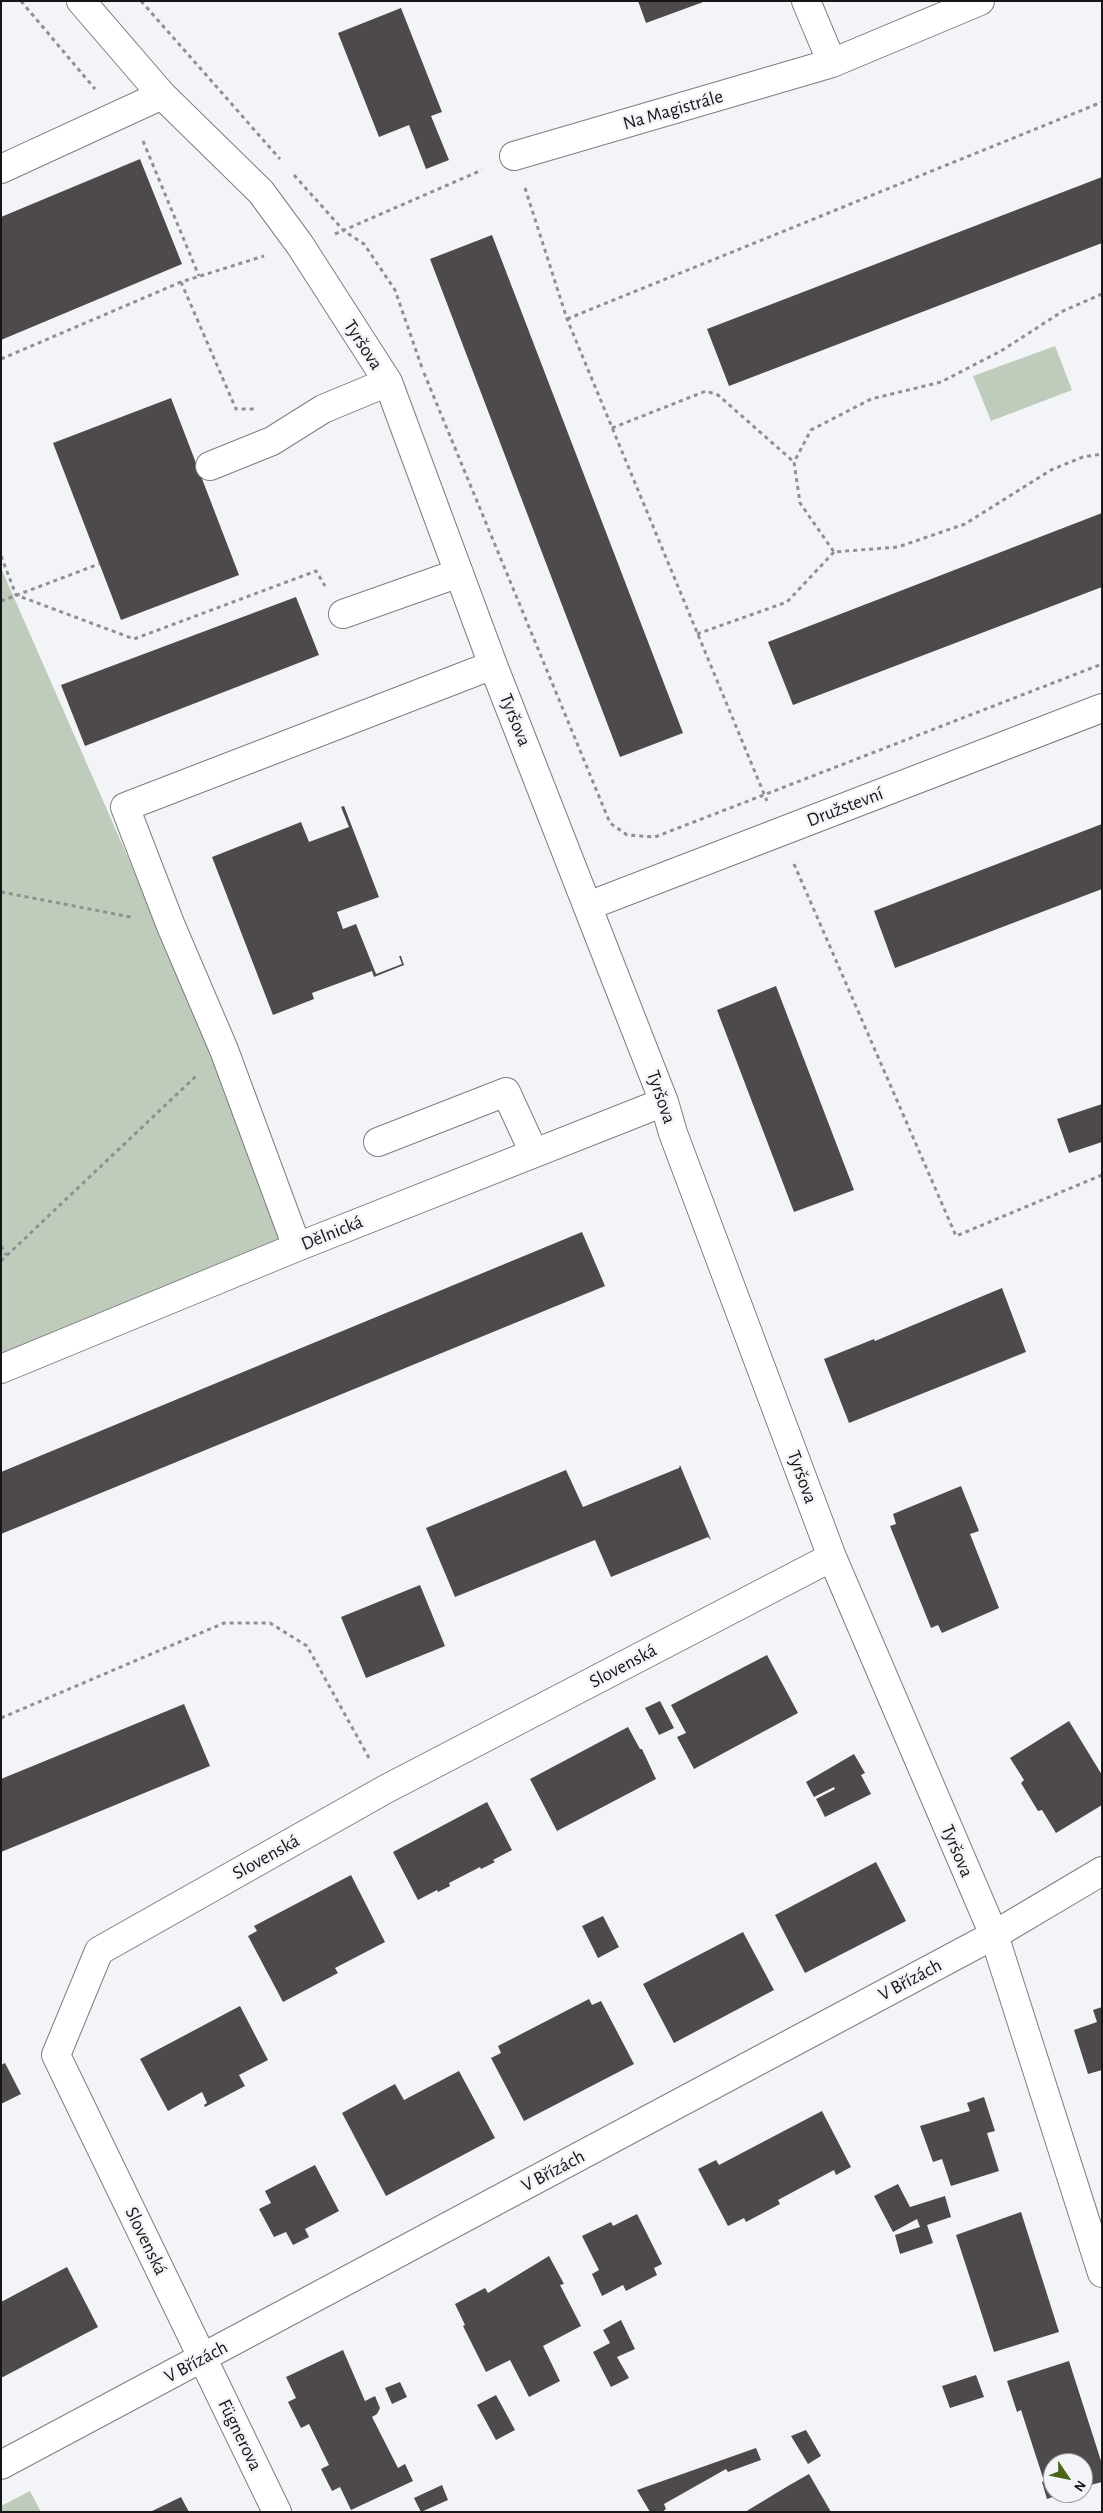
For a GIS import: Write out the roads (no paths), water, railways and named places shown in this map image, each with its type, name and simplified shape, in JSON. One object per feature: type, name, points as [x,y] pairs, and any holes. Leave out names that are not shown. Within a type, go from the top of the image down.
[{"type":"street","name":"Tyršova","points":[[81,1],[162,95],[261,192],[300,245],[388,382],[493,665],[664,1102],[673,1133],[832,1557],[994,1935],[1102,2273]]},
{"type":"street","points":[[806,1],[832,63]]},
{"type":"street","name":"Na Magistrále","points":[[514,156],[832,63],[980,1]]},
{"type":"street","points":[[1,169],[162,95]]},
{"type":"street","points":[[210,466],[272,441],[323,409],[388,382]]},
{"type":"street","points":[[343,614],[458,573]]},
{"type":"street","points":[[297,1247],[224,1050],[171,926],[125,807],[493,665]]},
{"type":"street","name":"Družstevní","points":[[588,906],[1102,708]]},
{"type":"street","points":[[378,1142],[506,1092],[534,1153]]},
{"type":"street","name":"Dělnická","points":[[1,1369],[297,1247],[664,1102]]},
{"type":"street","name":"Slovenská","points":[[203,2358],[56,2055],[99,1951],[386,1789],[832,1557]]},
{"type":"street","name":"V Břízách","points":[[1,2465],[994,1935],[1102,1871]]},
{"type":"street","name":"Fügnerova","points":[[203,2358],[277,2512]]}]
